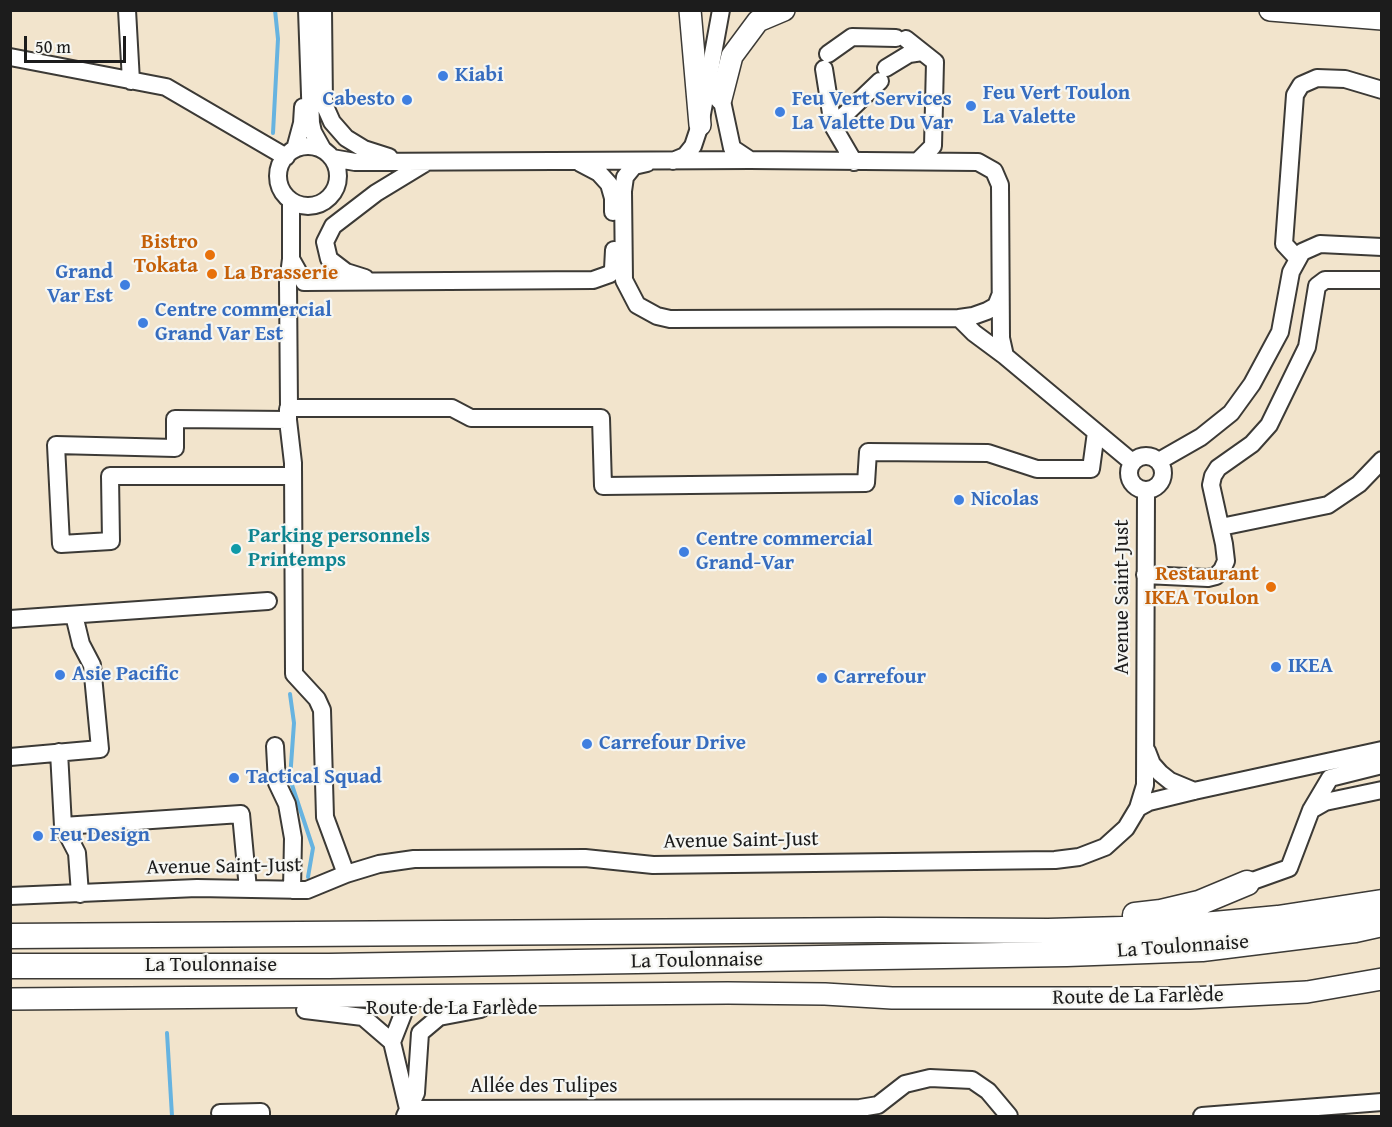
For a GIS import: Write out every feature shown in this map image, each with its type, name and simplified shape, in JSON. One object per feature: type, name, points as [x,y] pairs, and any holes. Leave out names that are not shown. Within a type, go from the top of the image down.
[{"type":"highway","points":[[881,930],[1080,920],[1161,912],[1199,903],[1247,883]]},
{"type":"highway","name":"La Toulonnaise","points":[[10,936],[881,930],[1048,931],[1160,928],[1278,918],[1382,902]]},
{"type":"highway","name":"La Toulonnaise","points":[[10,966],[317,966],[1067,954],[1202,949],[1355,930],[1382,924]]},
{"type":"main road","points":[[690,10],[700,125]]},
{"type":"main road","points":[[721,99],[732,56],[758,21],[784,10]]},
{"type":"main road","points":[[1270,10],[1382,19]]},
{"type":"main road","name":"Route de La Farlède","points":[[10,999],[409,1005],[481,1009],[630,1008],[892,998],[1190,998],[1307,992],[1382,979]]},
{"type":"main road","name":"Route de La Farlède","points":[[10,1006],[229,1011],[728,993],[825,994],[892,998]]},
{"type":"street","points":[[127,10],[131,81]]},
{"type":"street","points":[[300,10],[302,123],[291,153],[279,172],[278,180],[285,195],[291,201],[309,207],[327,200],[337,185],[337,166],[313,132],[311,123],[307,10]]},
{"type":"street","points":[[323,10],[324,104],[332,122],[335,137],[328,154]]},
{"type":"street","points":[[721,10],[700,125],[693,146],[685,156],[634,166],[625,177],[623,191],[624,280],[637,305],[657,316],[670,319],[959,318],[987,311],[996,306],[1000,296]]},
{"type":"street","points":[[854,162],[833,126],[826,62],[852,37],[901,39],[935,62],[933,146],[918,161]]},
{"type":"street","points":[[833,126],[883,75],[909,54],[922,52]]},
{"type":"street","points":[[714,53],[732,148],[750,160]]},
{"type":"street","points":[[10,57],[166,87],[291,153]]},
{"type":"street","points":[[1298,259],[1284,244],[1295,95],[1301,85],[1317,78],[1345,80],[1382,90]]},
{"type":"street","points":[[332,122],[346,138],[364,149],[401,162]]},
{"type":"street","points":[[291,153],[304,147],[314,147],[355,162],[750,160],[978,162],[994,171],[1000,185],[1001,338],[1005,356]]},
{"type":"street","points":[[375,282],[346,272],[329,259],[325,242],[333,226],[376,193],[428,161]]},
{"type":"street","points":[[291,260],[304,282],[593,280],[610,274],[614,261],[613,198],[609,184],[598,173],[576,161]]},
{"type":"street","points":[[291,201],[291,260],[288,283],[288,414],[293,476],[294,674],[316,699],[322,710],[325,817],[346,874]]},
{"type":"street","points":[[1159,461],[1201,437],[1231,414],[1252,384],[1280,332],[1291,272],[1302,252],[1320,244],[1382,247]]},
{"type":"street","points":[[1145,575],[1193,578],[1216,576],[1222,570],[1226,561],[1211,485],[1213,476],[1218,468],[1252,444],[1269,425],[1307,347],[1317,286],[1325,280],[1382,280]]},
{"type":"street","points":[[959,318],[1132,462]]},
{"type":"street","points":[[293,476],[110,476],[111,541],[61,544],[56,445],[175,448],[175,419],[453,408],[471,418],[601,418],[603,486],[866,483],[868,452],[988,453],[1037,469],[1091,469],[1096,432]]},
{"type":"street","points":[[1145,455],[1159,461],[1163,467],[1161,482],[1154,489],[1139,489],[1130,480],[1129,468],[1138,457],[1145,455]]},
{"type":"street","points":[[1221,527],[1328,505],[1359,484],[1382,460]]},
{"type":"street","name":"Avenue Saint-Just","points":[[10,896],[197,888],[307,890],[346,874],[380,864],[414,859],[585,858],[653,865],[1055,860],[1079,857],[1105,847],[1126,828],[1138,808],[1145,785],[1146,490]]},
{"type":"street","points":[[10,619],[268,601]]},
{"type":"street","points":[[10,757],[100,749],[92,665],[81,644],[74,615]]},
{"type":"street","points":[[275,746],[277,783],[287,804],[293,838],[292,890]]},
{"type":"street","points":[[1146,750],[1152,764],[1160,773],[1170,781],[1194,791]]},
{"type":"street","points":[[59,752],[63,826],[77,853],[80,894]]},
{"type":"street","points":[[1138,808],[1149,802],[1194,791],[1381,762]]},
{"type":"street","points":[[1247,883],[1289,868],[1311,810],[1329,778],[1381,762]]},
{"type":"street","points":[[1311,810],[1325,802],[1382,790]]},
{"type":"street","points":[[63,826],[241,814],[248,889]]},
{"type":"street","points":[[406,1113],[416,1093],[420,1033],[409,1005]]},
{"type":"street","points":[[406,1113],[392,1042],[409,1005]]},
{"type":"street","points":[[420,1033],[439,1017],[481,1009]]},
{"type":"street","points":[[305,1010],[363,1017],[392,1042]]},
{"type":"street","name":"Allée des Tulipes","points":[[406,1113],[681,1110],[754,1113],[860,1108],[878,1105],[905,1084],[930,1077],[972,1080],[988,1091],[1009,1116]]},
{"type":"street","points":[[1202,1116],[1382,1102]]},
{"type":"street","points":[[220,1113],[261,1112],[261,1116]]},
{"type":"waterway","points":[[273,133],[278,39],[275,10]]},
{"type":"waterway","points":[[290,694],[294,723],[290,779],[313,848],[308,877]]},
{"type":"waterway","points":[[167,1033],[172,1116]]},
{"type":"place","name":"Kiabi","points":[[443,76]]},
{"type":"place","name":"Cabesto","points":[[407,100]]},
{"type":"place","name":"Feu Vert Toulon La Valette","points":[[971,106]]},
{"type":"place","name":"Feu Vert Services La Valette Du Var","points":[[780,112]]},
{"type":"place","name":"Bistro Tokata","points":[[210,255]]},
{"type":"place","name":"La Brasserie","points":[[212,274]]},
{"type":"place","name":"Grand Var Est","points":[[125,285]]},
{"type":"place","name":"Centre commercial Grand Var Est","points":[[143,323]]},
{"type":"place","name":"Nicolas","points":[[959,500]]},
{"type":"place","name":"Parking personnels Printemps","points":[[236,549]]},
{"type":"place","name":"Centre commercial Grand-Var","points":[[684,552]]},
{"type":"place","name":"Restaurant IKEA Toulon","points":[[1271,587]]},
{"type":"place","name":"IKEA","points":[[1276,667]]},
{"type":"place","name":"Asie Pacific","points":[[60,675]]},
{"type":"place","name":"Carrefour","points":[[822,678]]},
{"type":"place","name":"Carrefour Drive","points":[[587,744]]},
{"type":"place","name":"Tactical Squad","points":[[234,778]]},
{"type":"place","name":"Feu Design","points":[[38,836]]}]
